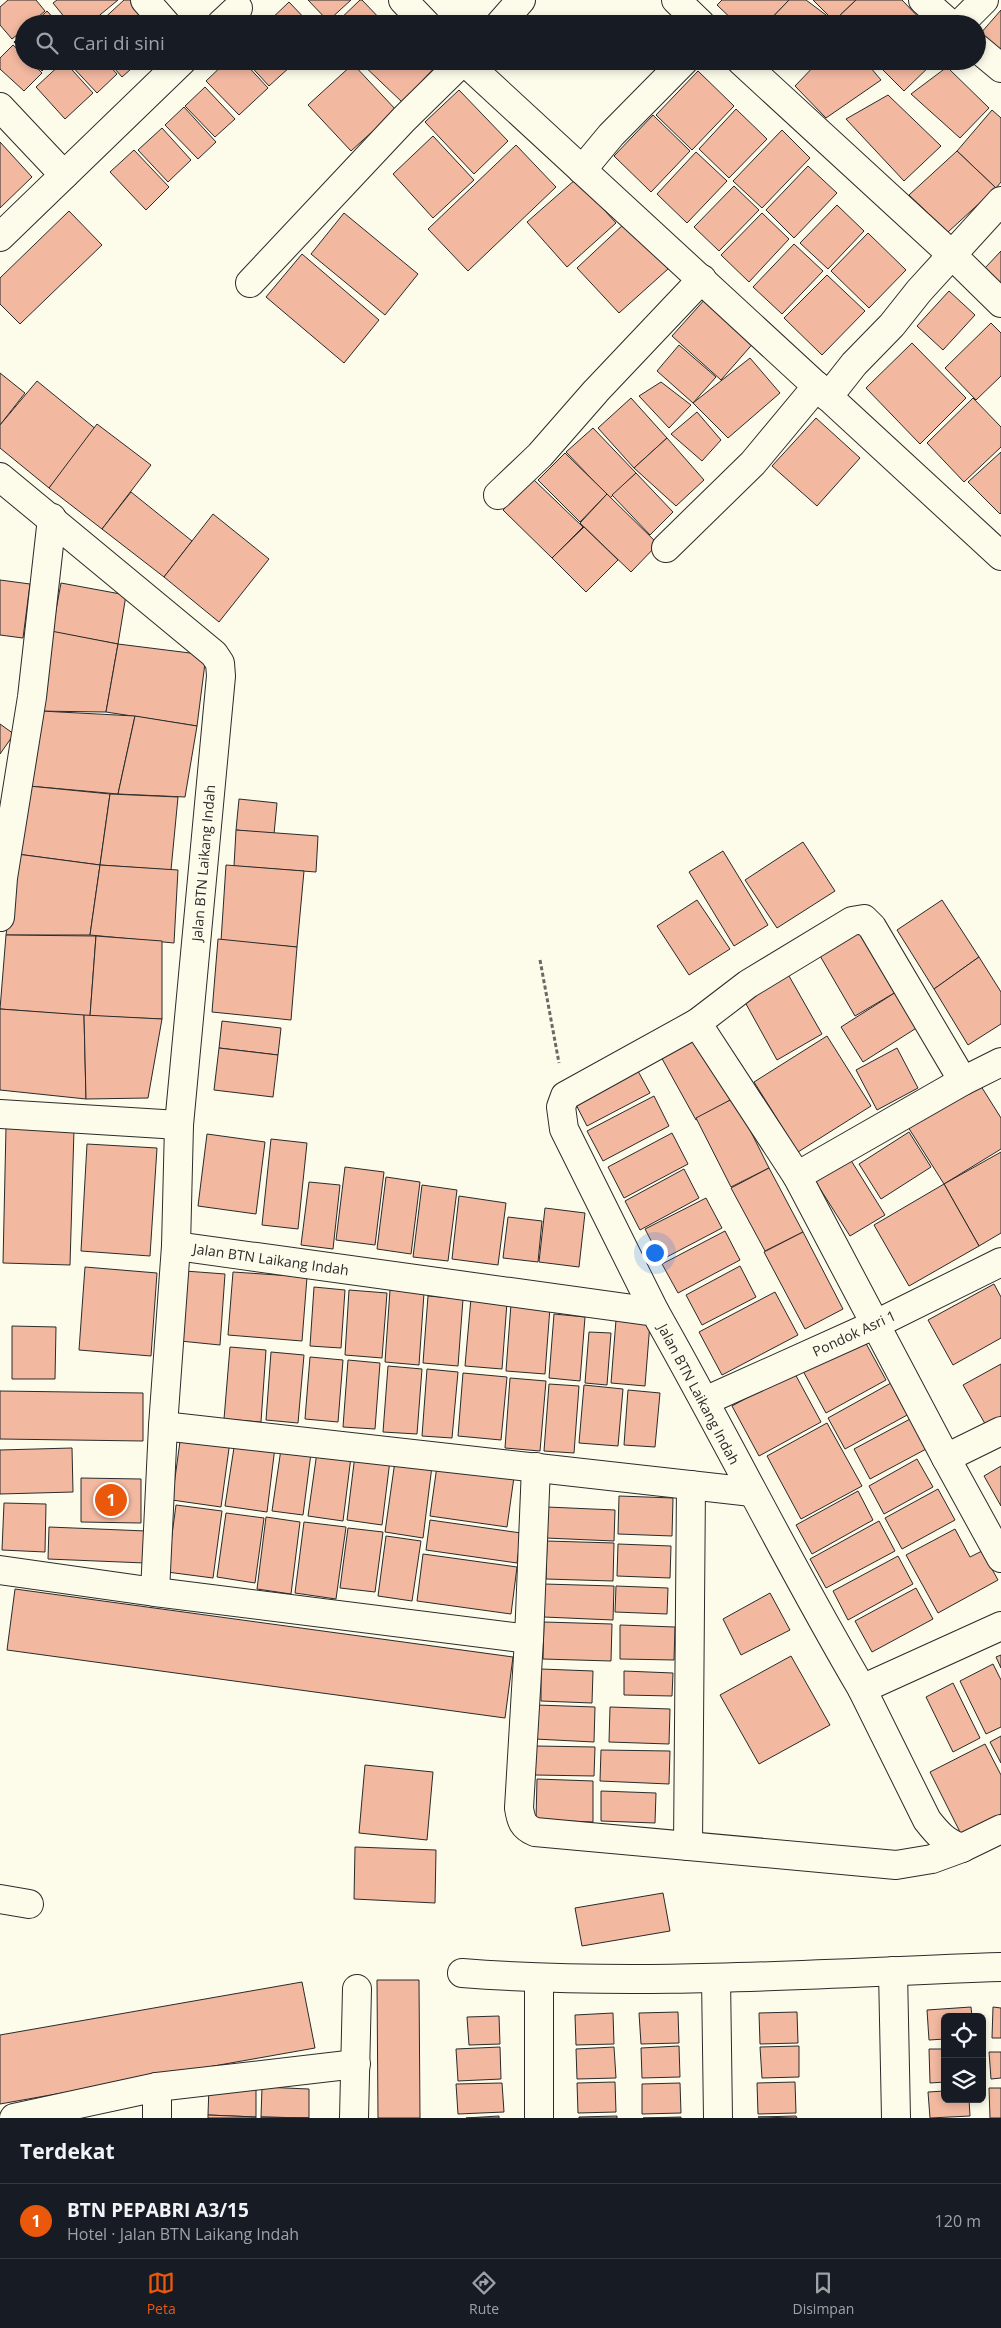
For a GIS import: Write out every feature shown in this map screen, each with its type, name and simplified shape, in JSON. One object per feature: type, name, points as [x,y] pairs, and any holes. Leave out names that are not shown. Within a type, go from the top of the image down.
[{"type":"street","points":[[145,0],[158,15]]},
{"type":"street","points":[[403,0],[417,15]]},
{"type":"street","points":[[508,15],[521,0]]},
{"type":"street","points":[[676,0],[692,15]]},
{"type":"street","points":[[923,0],[940,15]]},
{"type":"street","points":[[969,15],[984,0]]},
{"type":"street","points":[[986,56],[1001,68]]},
{"type":"street","points":[[0,237],[173,70]]},
{"type":"street","points":[[250,284],[404,119],[455,70]]},
{"type":"street","points":[[474,70],[1001,556]]},
{"type":"street","points":[[582,170],[611,135],[675,70]]},
{"type":"street","points":[[751,70],[951,254],[1001,303]]},
{"type":"street","points":[[0,107],[64,175]]},
{"type":"street","points":[[666,548],[822,392],[1001,201]]},
{"type":"street","points":[[498,494],[540,455],[596,391],[702,279]]},
{"type":"street","name":"Jalan BTN Laikang Indah","points":[[0,477],[52,518],[214,654],[220,663],[222,676],[179,1125],[176,1246],[655,1312],[705,1401],[752,1492],[862,1688],[927,1820],[949,1844],[962,1848]]},
{"type":"street","points":[[0,917],[3,878],[32,697],[52,518]]},
{"type":"street","points":[[655,1312],[564,1129],[561,1107],[565,1096],[698,1023],[748,984],[852,921],[864,919],[872,927],[963,1081]]},
{"type":"street","points":[[698,1023],[796,1176],[1001,1558]]},
{"type":"street","points":[[796,1176],[963,1081],[1001,1062]]},
{"type":"street","points":[[0,1114],[179,1125]]},
{"type":"street","points":[[155,1592],[163,1426],[176,1246]]},
{"type":"street","name":"Pondok Asri 1","points":[[705,1401],[876,1324],[1001,1262]]},
{"type":"street","points":[[163,1426],[752,1492]]},
{"type":"street","points":[[946,1458],[1001,1431]]},
{"type":"street","points":[[536,1467],[529,1639],[519,1808],[520,1819],[525,1827],[535,1832],[896,1865],[932,1859],[962,1848],[1001,1829]]},
{"type":"street","points":[[688,1846],[691,1485]]},
{"type":"street","points":[[0,1570],[155,1592],[529,1639]]},
{"type":"street","points":[[862,1688],[1001,1626]]},
{"type":"street","points":[[0,1900],[28,1904]]},
{"type":"street","points":[[462,1973],[539,1979],[716,1978],[1001,1967]]},
{"type":"street","points":[[893,1971],[896,2118]]},
{"type":"street","points":[[716,1978],[718,2118]]},
{"type":"street","points":[[539,1979],[539,2118]]},
{"type":"street","points":[[354,2118],[357,1989]]},
{"type":"street","points":[[14,2118],[157,2087],[356,2064]]},
{"type":"street","points":[[157,2087],[157,2118]]},
{"type":"path","points":[[540,960],[565,1096]]},
{"type":"building","points":[[8,0],[36,0],[45,11],[40,15],[15,15],[15,36],[12,39],[0,25],[0,7]]},
{"type":"building","points":[[57,0],[118,0],[100,15],[63,15],[53,3]]},
{"type":"building","points":[[124,0],[138,0],[151,15],[108,15]]},
{"type":"building","points":[[308,0],[351,0],[335,15],[322,15]]},
{"type":"building","points":[[362,0],[376,15],[344,15]]},
{"type":"building","points":[[722,0],[789,0],[775,15],[728,15],[717,5]]},
{"type":"building","points":[[789,0],[806,0],[826,15],[775,15]]},
{"type":"building","points":[[813,0],[856,0],[840,15],[828,15]]},
{"type":"building","points":[[856,0],[902,0],[916,15],[840,15]]},
{"type":"building","points":[[289,2],[301,15],[275,15]]},
{"type":"building","points":[[1001,10],[1001,53],[986,39],[986,27]]},
{"type":"building","points":[[47,11],[51,15],[43,15]]},
{"type":"building","points":[[13,45],[15,47],[15,70],[39,70],[42,73],[24,91],[0,69],[0,58]]},
{"type":"building","points":[[54,70],[72,70],[93,93],[65,119],[36,87]]},
{"type":"building","points":[[75,70],[113,70],[117,74],[97,93]]},
{"type":"building","points":[[116,70],[130,70],[122,77]]},
{"type":"building","points":[[218,70],[251,70],[268,88],[239,115],[206,81]]},
{"type":"building","points":[[254,70],[287,70],[269,86]]},
{"type":"building","points":[[346,70],[359,70],[396,110],[351,151],[308,105]]},
{"type":"building","points":[[368,70],[432,70],[402,102]]},
{"type":"building","points":[[810,70],[873,70],[881,80],[826,118],[795,86]]},
{"type":"building","points":[[883,70],[926,70],[904,91]]},
{"type":"building","points":[[943,70],[950,70],[989,108],[960,138],[911,94]]},
{"type":"building","points":[[698,71],[734,106],[692,150],[656,115]]},
{"type":"building","points":[[205,87],[235,119],[215,137],[185,106]]},
{"type":"building","points":[[459,90],[508,141],[474,174],[425,122]]},
{"type":"building","points":[[888,95],[941,146],[904,181],[846,119]]},
{"type":"building","points":[[184,107],[216,142],[198,159],[165,125]]},
{"type":"building","points":[[736,109],[767,139],[729,178],[699,149]]},
{"type":"building","points":[[992,110],[1001,118],[1001,182],[996,188],[957,151]]},
{"type":"building","points":[[653,115],[690,151],[651,192],[614,156]]},
{"type":"building","points":[[162,128],[191,160],[168,182],[138,150]]},
{"type":"building","points":[[782,130],[810,158],[762,208],[733,181]]},
{"type":"building","points":[[433,136],[474,180],[433,218],[393,174]]},
{"type":"building","points":[[0,142],[32,177],[0,208]]},
{"type":"building","points":[[516,145],[556,187],[468,271],[428,229]]},
{"type":"building","points":[[134,150],[169,187],[146,210],[110,172]]},
{"type":"building","points":[[957,151],[996,188],[948,232],[909,195]]},
{"type":"building","points":[[696,152],[727,181],[687,223],[657,194]]},
{"type":"building","points":[[808,166],[837,193],[794,238],[766,210]]},
{"type":"building","points":[[576,179],[616,223],[567,267],[527,222]]},
{"type":"building","points":[[734,186],[759,210],[719,251],[694,227]]},
{"type":"building","points":[[837,205],[864,231],[828,269],[800,243]]},
{"type":"building","points":[[69,211],[102,245],[20,324],[0,304],[0,278]]},
{"type":"building","points":[[344,213],[418,274],[385,315],[311,254]]},
{"type":"building","points":[[762,213],[789,239],[749,282],[721,255]]},
{"type":"building","points":[[625,223],[668,269],[619,313],[577,268]]},
{"type":"building","points":[[868,233],[906,270],[869,308],[831,271]]},
{"type":"building","points":[[794,244],[823,271],[782,314],[753,287]]},
{"type":"building","points":[[1001,251],[1001,283],[985,268]]},
{"type":"building","points":[[302,254],[379,320],[344,363],[266,297]]},
{"type":"building","points":[[827,275],[865,311],[822,355],[784,318]]},
{"type":"building","points":[[949,291],[975,315],[943,350],[917,326]]},
{"type":"building","points":[[707,297],[756,340],[721,380],[672,336]]},
{"type":"building","points":[[991,323],[1001,333],[1001,376],[976,400],[945,368]]},
{"type":"building","points":[[912,343],[966,398],[920,444],[866,388]]},
{"type":"building","points":[[679,345],[716,377],[693,403],[657,371]]},
{"type":"building","points":[[750,358],[780,393],[728,438],[693,403]]},
{"type":"building","points":[[0,373],[25,393],[0,425]]},
{"type":"building","points":[[37,381],[97,430],[49,488],[0,448],[0,425]]},
{"type":"building","points":[[661,382],[691,405],[669,428],[639,396]]},
{"type":"building","points":[[631,398],[667,438],[634,468],[598,428]]},
{"type":"building","points":[[973,398],[1001,427],[1001,447],[964,482],[927,443]]},
{"type":"building","points":[[697,412],[721,440],[702,461],[671,434]]},
{"type":"building","points":[[816,418],[860,458],[817,506],[772,466]]},
{"type":"building","points":[[97,424],[151,465],[102,529],[49,488]]},
{"type":"building","points":[[593,428],[636,473],[610,498],[566,452]]},
{"type":"building","points":[[667,438],[704,480],[676,506],[634,468]]},
{"type":"building","points":[[1001,452],[1001,513],[1000,514],[968,482]]},
{"type":"building","points":[[565,453],[607,494],[580,522],[538,480]]},
{"type":"building","points":[[636,473],[673,512],[650,535],[612,495]]},
{"type":"building","points":[[533,479],[583,527],[552,558],[503,510]]},
{"type":"building","points":[[131,492],[192,541],[164,577],[102,529]]},
{"type":"building","points":[[607,494],[658,544],[631,572],[580,523]]},
{"type":"building","points":[[213,514],[269,559],[219,622],[164,577]]},
{"type":"building","points":[[584,527],[618,560],[586,592],[552,558]]},
{"type":"building","points":[[0,580],[30,584],[23,638],[0,635]]},
{"type":"building","points":[[61,583],[126,595],[118,644],[52,632]]},
{"type":"building","points":[[46,630],[118,644],[106,712],[33,711]]},
{"type":"building","points":[[118,644],[206,655],[197,726],[106,712]]},
{"type":"building","points":[[41,711],[135,716],[118,794],[29,786]]},
{"type":"building","points":[[135,716],[197,726],[185,797],[118,794]]},
{"type":"building","points":[[0,724],[14,734],[0,754]]},
{"type":"building","points":[[29,786],[110,794],[100,865],[17,854]]},
{"type":"building","points":[[110,794],[178,797],[171,870],[100,865]]},
{"type":"building","points":[[239,799],[277,803],[274,834],[236,830]]},
{"type":"building","points":[[236,830],[318,836],[316,872],[234,866]]},
{"type":"building","points":[[803,842],[835,891],[777,928],[745,880]]},
{"type":"building","points":[[723,851],[768,925],[734,946],[689,872]]},
{"type":"building","points":[[17,854],[100,865],[90,935],[6,935]]},
{"type":"building","points":[[100,865],[178,870],[174,943],[90,935]]},
{"type":"building","points":[[226,865],[304,871],[297,947],[221,941]]},
{"type":"building","points":[[697,900],[730,949],[689,975],[657,926]]},
{"type":"building","points":[[942,900],[979,957],[934,989],[897,930]]},
{"type":"building","points":[[857,925],[896,992],[855,1016],[816,949]]},
{"type":"building","points":[[6,935],[96,936],[90,1016],[0,1009]]},
{"type":"building","points":[[96,936],[162,941],[162,1019],[90,1016]]},
{"type":"building","points":[[218,939],[297,947],[291,1020],[212,1012]]},
{"type":"building","points":[[979,957],[1001,992],[1001,1024],[968,1045],[934,989]]},
{"type":"building","points":[[785,969],[822,1034],[777,1060],[740,993]]},
{"type":"building","points":[[896,992],[918,1027],[863,1062],[841,1027]]},
{"type":"building","points":[[0,1009],[84,1015],[86,1099],[0,1090]]},
{"type":"building","points":[[84,1015],[162,1019],[148,1098],[86,1099]]},
{"type":"building","points":[[222,1021],[281,1028],[278,1055],[219,1048]]},
{"type":"building","points":[[698,1034],[734,1098],[696,1120],[660,1055]]},
{"type":"building","points":[[827,1036],[871,1106],[798,1152],[754,1082]]},
{"type":"building","points":[[219,1048],[278,1055],[273,1097],[214,1090]]},
{"type":"building","points":[[897,1048],[918,1088],[877,1110],[856,1070]]},
{"type":"building","points":[[633,1062],[650,1093],[587,1126],[571,1095]]},
{"type":"building","points":[[979,1083],[1001,1118],[1001,1149],[944,1184],[908,1127]]},
{"type":"building","points":[[654,1096],[669,1126],[603,1161],[587,1131]]},
{"type":"building","points":[[734,1098],[769,1168],[731,1187],[696,1118]]},
{"type":"building","points":[[6,1127],[74,1129],[70,1265],[3,1263]]},
{"type":"building","points":[[909,1132],[931,1167],[881,1199],[859,1164]]},
{"type":"building","points":[[672,1133],[688,1164],[624,1198],[608,1167]]},
{"type":"building","points":[[207,1134],[265,1142],[256,1214],[198,1206]]},
{"type":"building","points":[[271,1139],[307,1143],[298,1229],[262,1225]]},
{"type":"building","points":[[87,1144],[157,1148],[150,1256],[81,1251]]},
{"type":"building","points":[[1001,1152],[1001,1233],[979,1246],[944,1184]]},
{"type":"building","points":[[847,1154],[885,1215],[850,1236],[812,1176]]},
{"type":"building","points":[[345,1167],[384,1172],[375,1245],[336,1240]]},
{"type":"building","points":[[769,1168],[803,1232],[765,1251],[731,1188]]},
{"type":"building","points":[[684,1169],[699,1198],[640,1230],[625,1201]]},
{"type":"building","points":[[386,1177],[420,1182],[411,1254],[377,1249]]},
{"type":"building","points":[[309,1182],[340,1185],[333,1249],[301,1245]]},
{"type":"building","points":[[944,1184],[979,1246],[909,1286],[874,1225]]},
{"type":"building","points":[[422,1185],[457,1190],[448,1261],[413,1257]]},
{"type":"building","points":[[459,1196],[506,1203],[498,1265],[452,1259]]},
{"type":"building","points":[[706,1198],[722,1228],[661,1260],[645,1229]]},
{"type":"building","points":[[545,1208],[585,1213],[579,1267],[539,1262]]},
{"type":"building","points":[[508,1217],[542,1221],[538,1262],[503,1258]]},
{"type":"building","points":[[725,1231],[740,1260],[678,1293],[662,1264]]},
{"type":"building","points":[[803,1232],[843,1309],[805,1329],[764,1252]]},
{"type":"building","points":[[740,1266],[756,1297],[702,1325],[686,1295]]},
{"type":"building","points":[[85,1267],[157,1273],[151,1356],[79,1350]]},
{"type":"building","points":[[185,1271],[225,1274],[220,1345],[180,1341]]},
{"type":"building","points":[[233,1272],[307,1277],[302,1341],[228,1335]]},
{"type":"building","points":[[994,1284],[1001,1297],[1001,1338],[953,1365],[928,1320]]},
{"type":"building","points":[[314,1287],[345,1290],[341,1348],[310,1346]]},
{"type":"building","points":[[349,1290],[387,1293],[382,1358],[345,1355]]},
{"type":"building","points":[[390,1290],[424,1293],[419,1365],[385,1362]]},
{"type":"building","points":[[775,1292],[798,1335],[722,1375],[699,1332]]},
{"type":"building","points":[[428,1296],[463,1299],[458,1366],[423,1363]]},
{"type":"building","points":[[471,1298],[507,1302],[502,1369],[465,1366]]},
{"type":"building","points":[[511,1304],[550,1307],[545,1374],[506,1371]]},
{"type":"building","points":[[554,1314],[585,1317],[580,1381],[549,1378]]},
{"type":"building","points":[[616,1320],[650,1323],[645,1386],[611,1383]]},
{"type":"building","points":[[12,1326],[56,1327],[55,1379],[12,1379]]},
{"type":"building","points":[[589,1332],[611,1333],[607,1385],[585,1383]]},
{"type":"building","points":[[863,1338],[886,1380],[826,1413],[803,1371]]},
{"type":"building","points":[[230,1347],[266,1350],[261,1422],[224,1419]]},
{"type":"building","points":[[271,1352],[304,1355],[298,1423],[266,1420]]},
{"type":"building","points":[[310,1357],[343,1360],[338,1422],[305,1419]]},
{"type":"building","points":[[348,1360],[380,1363],[375,1429],[343,1427]]},
{"type":"building","points":[[1001,1364],[1001,1422],[988,1429],[963,1385]]},
{"type":"building","points":[[388,1366],[422,1369],[417,1434],[383,1432]]},
{"type":"building","points":[[427,1369],[458,1372],[452,1438],[422,1436]]},
{"type":"building","points":[[794,1372],[821,1422],[759,1456],[732,1406]]},
{"type":"building","points":[[463,1373],[507,1377],[501,1440],[458,1436]]},
{"type":"building","points":[[510,1378],[546,1381],[540,1451],[505,1448]]},
{"type":"building","points":[[891,1383],[909,1414],[845,1449],[828,1418]]},
{"type":"building","points":[[549,1384],[579,1386],[574,1453],[544,1451]]},
{"type":"building","points":[[584,1385],[623,1389],[618,1446],[579,1443]]},
{"type":"building","points":[[628,1390],[660,1393],[655,1447],[624,1445]]},
{"type":"building","points":[[0,1391],[143,1393],[143,1441],[0,1439]]},
{"type":"building","points":[[912,1418],[928,1448],[870,1479],[854,1449]]},
{"type":"building","points":[[827,1423],[862,1486],[801,1519],[767,1456]]},
{"type":"building","points":[[181,1434],[230,1441],[221,1507],[172,1500]]},
{"type":"building","points":[[235,1441],[275,1447],[267,1512],[225,1506]]},
{"type":"building","points":[[72,1448],[73,1492],[0,1494],[0,1450]]},
{"type":"building","points":[[281,1449],[311,1453],[303,1515],[272,1511]]},
{"type":"building","points":[[317,1452],[351,1457],[343,1521],[308,1516]]},
{"type":"building","points":[[355,1455],[390,1460],[382,1525],[347,1520]]},
{"type":"building","points":[[917,1459],[933,1487],[884,1514],[869,1486]]},
{"type":"building","points":[[395,1461],[432,1466],[423,1538],[385,1532]]},
{"type":"building","points":[[437,1466],[514,1477],[507,1527],[430,1516]]},
{"type":"building","points":[[1001,1466],[1001,1506],[984,1476]]},
{"type":"building","points":[[81,1478],[141,1479],[141,1523],[81,1522]]},
{"type":"building","points":[[938,1489],[955,1520],[902,1549],[885,1518]]},
{"type":"building","points":[[858,1491],[873,1520],[812,1554],[796,1525]]},
{"type":"building","points":[[619,1496],[673,1498],[672,1536],[618,1534]]},
{"type":"building","points":[[4,1503],[46,1504],[45,1552],[2,1550]]},
{"type":"building","points":[[176,1505],[222,1511],[213,1578],[167,1572]]},
{"type":"building","points":[[547,1507],[615,1510],[614,1541],[546,1538]]},
{"type":"building","points":[[226,1513],[264,1518],[255,1583],[217,1577]]},
{"type":"building","points":[[266,1517],[300,1522],[291,1594],[257,1589]]},
{"type":"building","points":[[430,1520],[521,1533],[517,1563],[426,1550]]},
{"type":"building","points":[[879,1521],[895,1551],[826,1588],[810,1559]]},
{"type":"building","points":[[304,1522],[346,1527],[336,1599],[295,1593]]},
{"type":"building","points":[[49,1527],[146,1531],[145,1563],[48,1559]]},
{"type":"building","points":[[348,1528],[383,1532],[375,1592],[340,1588]]},
{"type":"building","points":[[955,1529],[970,1557],[982,1551],[998,1580],[938,1613],[906,1555]]},
{"type":"building","points":[[386,1536],[421,1541],[412,1601],[378,1596]]},
{"type":"building","points":[[547,1541],[614,1543],[613,1581],[546,1579]]},
{"type":"building","points":[[618,1544],[671,1546],[670,1578],[617,1576]]},
{"type":"building","points":[[423,1554],[517,1567],[511,1614],[417,1601]]},
{"type":"building","points":[[898,1556],[913,1584],[848,1620],[833,1591]]},
{"type":"building","points":[[544,1584],[614,1586],[613,1620],[544,1617]]},
{"type":"building","points":[[616,1586],[668,1588],[667,1614],[615,1612]]},
{"type":"building","points":[[916,1588],[933,1619],[872,1652],[855,1621]]},
{"type":"building","points":[[15,1589],[513,1657],[505,1718],[7,1650]]},
{"type":"building","points":[[770,1593],[790,1630],[741,1655],[723,1619]]},
{"type":"building","points":[[544,1622],[612,1624],[611,1661],[543,1659]]},
{"type":"building","points":[[620,1625],[675,1627],[674,1660],[620,1659]]},
{"type":"building","points":[[1001,1655],[1001,1668],[996,1657]]},
{"type":"building","points":[[791,1656],[830,1725],[759,1764],[720,1695]]},
{"type":"building","points":[[993,1664],[1001,1680],[1001,1727],[986,1734],[960,1681]]},
{"type":"building","points":[[541,1669],[593,1671],[592,1703],[541,1701]]},
{"type":"building","points":[[624,1671],[673,1673],[672,1696],[624,1695]]},
{"type":"building","points":[[953,1683],[980,1738],[953,1752],[926,1697]]},
{"type":"building","points":[[536,1705],[595,1707],[594,1742],[535,1739]]},
{"type":"building","points":[[610,1707],[670,1709],[669,1744],[609,1742]]},
{"type":"building","points":[[1001,1736],[1001,1763],[990,1742]]},
{"type":"building","points":[[985,1744],[1001,1775],[1001,1814],[961,1834],[930,1772]]},
{"type":"building","points":[[536,1746],[595,1747],[594,1776],[535,1775]]},
{"type":"building","points":[[601,1750],[670,1751],[669,1784],[600,1781]]},
{"type":"building","points":[[365,1765],[433,1772],[427,1840],[359,1833]]},
{"type":"building","points":[[537,1779],[593,1781],[593,1822],[536,1820]]},
{"type":"building","points":[[601,1791],[656,1793],[655,1823],[601,1821]]},
{"type":"building","points":[[355,1847],[436,1850],[435,1903],[354,1899]]},
{"type":"building","points":[[663,1893],[670,1931],[582,1946],[575,1908]]},
{"type":"building","points":[[377,1980],[419,1980],[420,2118],[378,2118]]},
{"type":"building","points":[[302,1982],[315,2048],[0,2104],[0,2035]]},
{"type":"building","points":[[971,2007],[972,2013],[941,2013],[941,2039],[929,2040],[927,2010]]},
{"type":"building","points":[[993,2007],[1001,2008],[1001,2038],[992,2038]]},
{"type":"building","points":[[678,2012],[679,2043],[641,2044],[639,2013]]},
{"type":"building","points":[[797,2012],[798,2043],[760,2044],[759,2013]]},
{"type":"building","points":[[613,2013],[614,2044],[576,2045],[575,2015]]},
{"type":"building","points":[[499,2016],[500,2044],[469,2045],[467,2017]]},
{"type":"building","points":[[679,2046],[680,2077],[642,2078],[641,2048]]},
{"type":"building","points":[[799,2046],[799,2077],[762,2078],[760,2047]]},
{"type":"building","points":[[500,2047],[501,2079],[458,2081],[456,2049]]},
{"type":"building","points":[[614,2047],[616,2078],[577,2079],[576,2049]]},
{"type":"building","points":[[929,2049],[941,2049],[941,2082],[930,2083]]},
{"type":"building","points":[[989,2052],[1001,2052],[1001,2078],[991,2079]]},
{"type":"building","points":[[615,2082],[616,2112],[578,2113],[577,2083]]},
{"type":"building","points":[[795,2082],[796,2113],[758,2114],[757,2083]]},
{"type":"building","points":[[502,2083],[504,2112],[458,2114],[456,2084]]},
{"type":"building","points":[[680,2083],[681,2113],[642,2114],[642,2084]]},
{"type":"building","points":[[209,2086],[256,2087],[256,2117],[208,2115]]},
{"type":"building","points":[[262,2087],[309,2089],[309,2118],[261,2117]]},
{"type":"building","points":[[989,2088],[1001,2088],[1001,2118],[990,2118]]},
{"type":"building","points":[[941,2091],[941,2103],[969,2103],[970,2116],[930,2118],[928,2092]]},
{"type":"building","points":[[208,2115],[256,2117],[256,2118],[208,2118]]},
{"type":"building","points":[[499,2116],[499,2118],[466,2118]]},
{"type":"building","points":[[617,2116],[617,2118],[579,2118],[579,2117]]},
{"type":"building","points":[[796,2116],[797,2118],[758,2117]]},
{"type":"building","points":[[261,2117],[309,2118],[261,2118]]},
{"type":"building","points":[[681,2117],[681,2118],[643,2118]]},
{"type":"place","name":"BTN PEPABRI A3/15","points":[[111,1500]]}]
